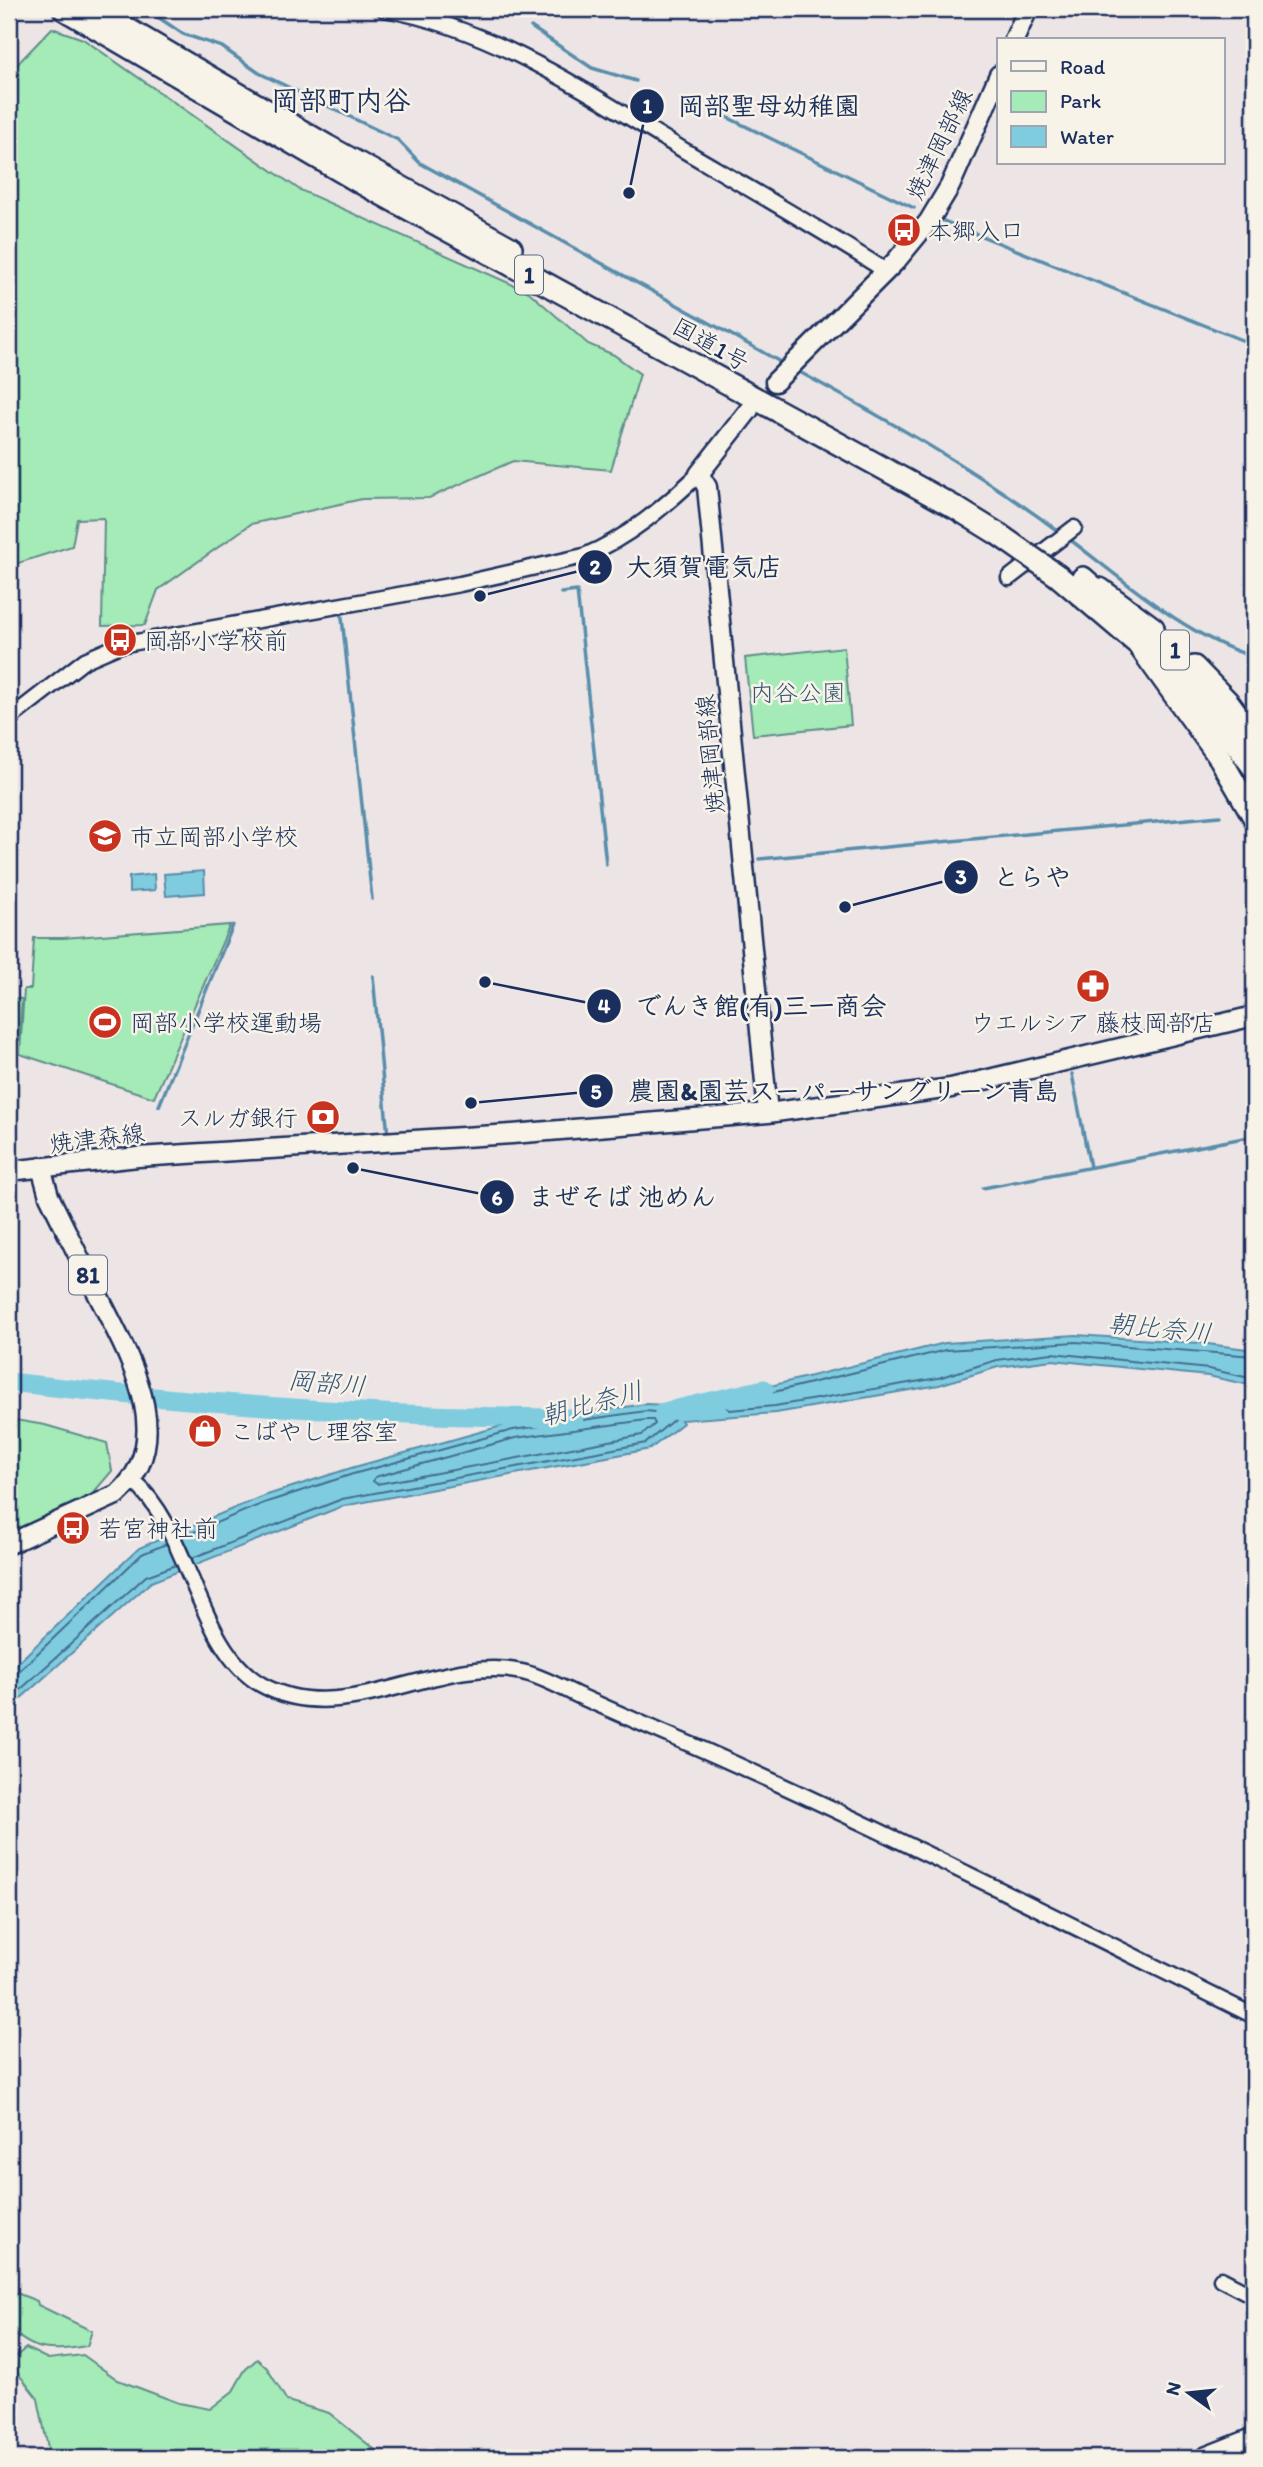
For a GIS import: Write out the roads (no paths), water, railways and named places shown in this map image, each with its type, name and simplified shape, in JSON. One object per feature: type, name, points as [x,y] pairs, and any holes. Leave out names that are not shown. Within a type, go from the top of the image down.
[{"type":"highway","name":"国道1号","points":[[64,9],[356,180],[944,501],[1002,529],[1148,623],[1228,702],[1254,737]]},
{"type":"highway","name":"国道1号","points":[[93,9],[327,146],[978,505],[1002,529]]},
{"type":"highway","name":"国道1号","points":[[1069,573],[1138,644],[1220,758],[1254,817]]},
{"type":"highway","name":"1","points":[[1069,573],[1169,658],[1254,768]]},
{"type":"highway","name":"1","points":[[1138,644],[1202,718],[1254,794]]},
{"type":"highway","points":[[1206,2458],[1254,2439]]},
{"type":"main road","points":[[1015,38],[1028,9]]},
{"type":"main road","name":"焼津岡部線","points":[[775,382],[886,271],[939,207],[997,79]]},
{"type":"main road","points":[[699,474],[750,410]]},
{"type":"main road","name":"焼津岡部線","points":[[699,474],[707,487],[768,1113]]},
{"type":"main road","name":"焼津森線","points":[[133,1481],[141,1465],[145,1445],[145,1418],[139,1376],[49,1196],[41,1167],[208,1152],[498,1135],[768,1113],[951,1088],[1254,1016]]},
{"type":"main road","points":[[9,1171],[41,1167]]},
{"type":"main road","points":[[9,1544],[102,1503],[133,1481]]},
{"type":"street","points":[[384,9],[421,16],[466,32],[560,77],[886,271]]},
{"type":"street","points":[[9,719],[85,660],[120,645],[460,584],[584,556],[602,549],[654,515],[699,474]]},
{"type":"street","points":[[1009,578],[1074,528]]},
{"type":"street","points":[[133,1481],[152,1500],[164,1521],[232,1660],[264,1686],[296,1697],[323,1699],[356,1696],[476,1672],[525,1672],[733,1763],[1254,2016]]},
{"type":"street","points":[[1220,2280],[1254,2296]]},
{"type":"water","points":[[204,871],[205,893],[166,896],[164,874]]},
{"type":"water","points":[[154,874],[155,890],[129,892],[129,877]]},
{"type":"water","points":[[1076,1335],[1200,1343],[1254,1350],[1254,1386],[1208,1376],[1052,1360],[998,1367],[939,1385],[776,1413],[681,1420],[683,1423],[650,1449],[343,1506],[151,1582],[9,1709],[9,1671],[139,1548],[261,1497],[351,1468],[512,1423],[646,1404],[689,1406],[945,1343]]},
{"type":"waterway","points":[[146,9],[183,34],[222,47],[259,73],[398,140],[420,163],[784,364]]},
{"type":"waterway","points":[[531,27],[592,68],[636,81]]},
{"type":"waterway","points":[[708,108],[914,208]]},
{"type":"waterway","points":[[944,221],[1254,345]]},
{"type":"waterway","points":[[794,369],[931,447],[1062,534]]},
{"type":"waterway","points":[[1068,538],[1156,606],[1204,635],[1254,657]]},
{"type":"waterway","points":[[561,593],[577,591],[606,864]]},
{"type":"waterway","points":[[341,608],[372,899]]},
{"type":"waterway","points":[[759,859],[1220,816]]},
{"type":"waterway","points":[[159,1106],[233,925]]},
{"type":"waterway","points":[[373,976],[388,1136]]},
{"type":"waterway","points":[[1072,1074],[1090,1167]]},
{"type":"waterway","points":[[983,1188],[1254,1136]]},
{"type":"waterway","name":"岡部川","points":[[9,1382],[291,1408],[574,1418]]},
{"type":"waterway","name":"朝比奈川","points":[[664,1412],[764,1389]]},
{"type":"place","name":"岡部聖母幼稚園","points":[[629,193]]},
{"type":"place","name":"本郷入口","points":[[904,230]]},
{"type":"place","name":"大須賀電気店","points":[[480,596]]},
{"type":"place","name":"岡部小学校前","points":[[120,640]]},
{"type":"place","name":"市立岡部小学校","points":[[105,836]]},
{"type":"place","name":"とらや","points":[[845,907]]},
{"type":"place","name":"でんき館(有)三一商会","points":[[485,982]]},
{"type":"place","name":"ウエルシア 藤枝岡部店","points":[[1093,986]]},
{"type":"place","name":"岡部小学校運動場","points":[[105,1022]]},
{"type":"place","name":"農園&園芸スーパーサングリーン青島","points":[[471,1103]]},
{"type":"place","name":"スルガ銀行","points":[[323,1117]]},
{"type":"place","name":"まぜそば 池めん","points":[[353,1168]]},
{"type":"place","name":"こばやし理容室","points":[[205,1431]]},
{"type":"place","name":"若宮神社前","points":[[73,1528]]},
{"type":"district","name":"岡部町内谷","points":[[341,100]]},
{"type":"park label","name":"内谷公園","points":[[798,692]]}]
